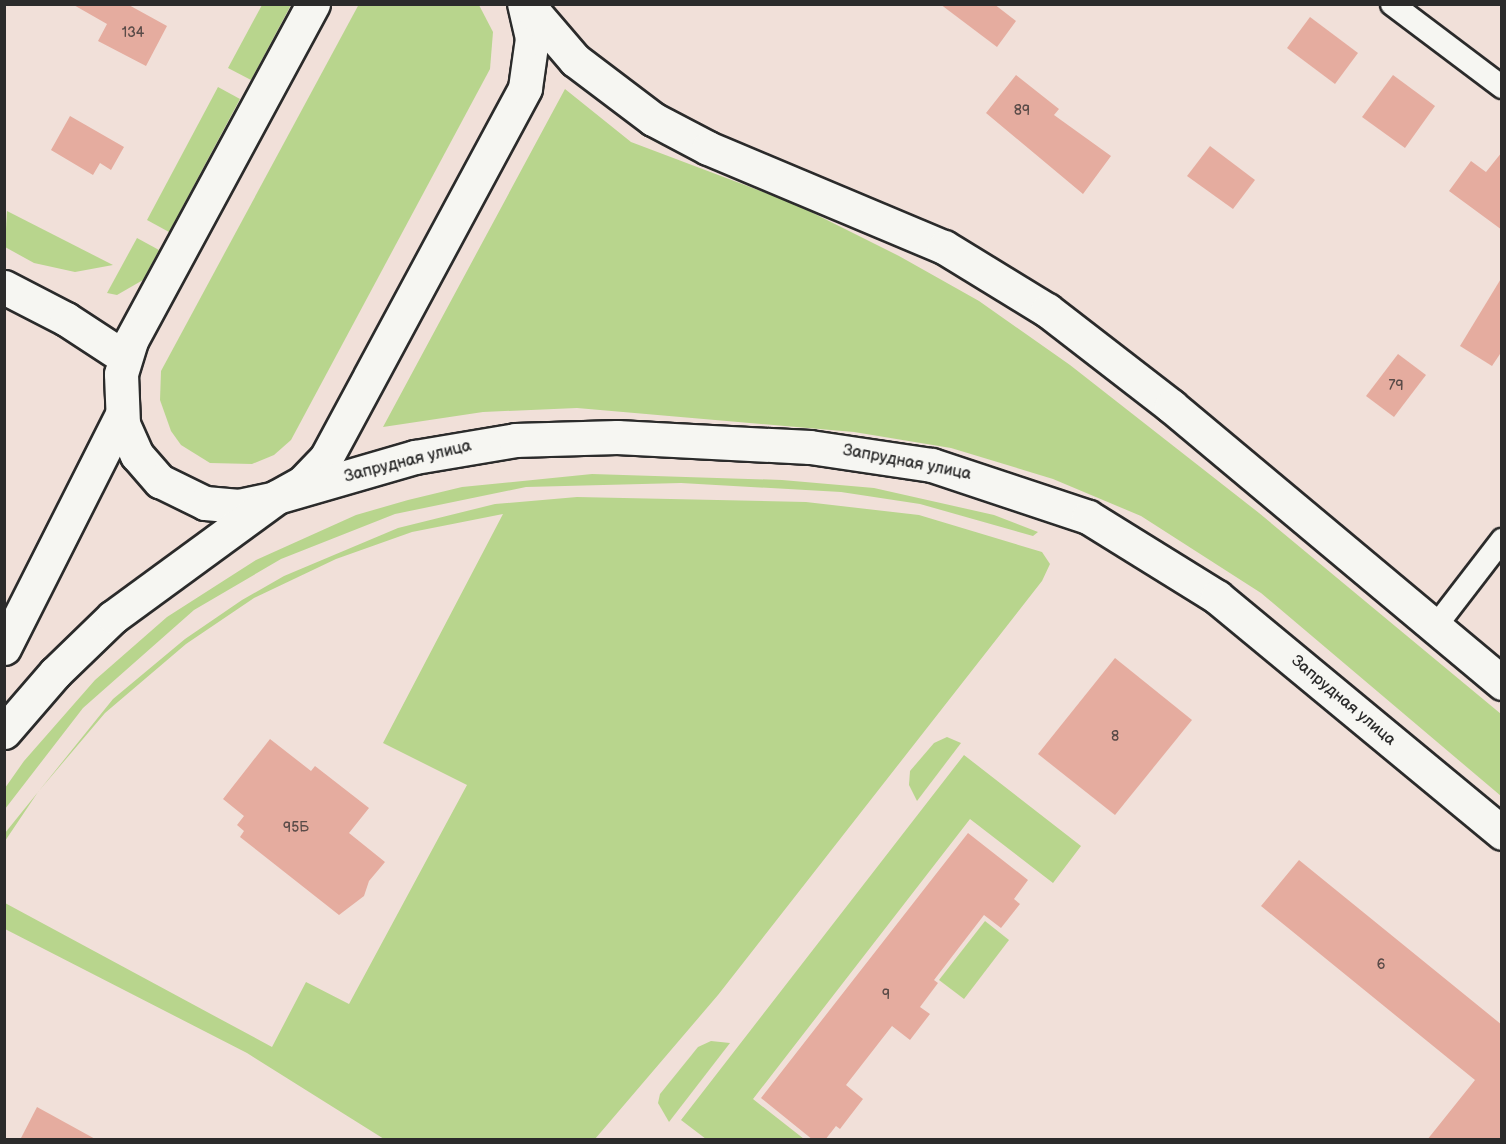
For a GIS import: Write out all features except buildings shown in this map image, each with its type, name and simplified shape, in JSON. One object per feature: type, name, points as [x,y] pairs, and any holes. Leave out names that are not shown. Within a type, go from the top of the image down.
[{"type":"main road","points":[[277,497],[222,506],[174,491],[137,455],[121,416],[119,390],[124,357],[313,4]]},
{"type":"main road","points":[[4,732],[55,673],[113,617],[277,497],[302,483],[329,452],[518,102],[532,54],[525,4]]},
{"type":"main road","points":[[525,4],[575,60],[653,119],[708,148],[944,247],[1047,310],[1163,400],[1502,683]]},
{"type":"main road","points":[[4,287],[66,319],[124,357]]},
{"type":"main road","points":[[4,648],[121,416]]},
{"type":"main road","name":"Запрудная улица","points":[[277,497],[435,452],[555,438],[820,448],[891,457],[972,475],[1088,517],[1186,575],[1502,834]]},
{"type":"street","points":[[1392,4],[1502,87]]},
{"type":"street","points":[[1435,627],[1502,540]]},
{"type":"green space","points":[[359,4],[479,5],[493,32],[490,69],[291,440],[274,455],[252,464],[210,463],[181,445],[171,431],[160,400],[161,371]]},
{"type":"green space","points":[[262,5],[291,5],[251,80],[228,68]]},
{"type":"green space","points":[[218,87],[240,99],[169,232],[147,220]]},
{"type":"green space","points":[[565,89],[631,142],[795,204],[899,256],[979,301],[1070,365],[1259,513],[1501,714],[1501,796],[1261,593],[1141,516],[1053,479],[951,448],[854,432],[577,408],[483,412],[383,427]]},
{"type":"green space","points":[[7,211],[113,265],[75,272],[34,263],[5,247]]},
{"type":"green space","points":[[137,238],[159,250],[143,280],[117,295],[107,293]]},
{"type":"green space","points":[[592,474],[782,480],[874,488],[994,515],[1038,532],[1033,536],[920,504],[841,492],[681,483],[526,487],[395,514],[281,559],[194,610],[83,708],[5,809],[5,788],[24,761],[95,680],[167,617],[256,560],[356,515],[408,500],[462,487]]},
{"type":"green space","points":[[577,497],[806,502],[919,515],[1042,552],[1050,564],[1042,581],[718,995],[595,1139],[384,1139],[247,1053],[5,929],[5,903],[272,1047],[306,982],[349,1004],[467,785],[383,743],[503,514],[412,532],[336,559],[254,598],[186,644],[105,713],[39,791],[113,699],[185,639],[242,600],[284,576],[398,528],[495,504]]},
{"type":"green space","points":[[947,737],[961,743],[917,801],[909,785],[910,771],[934,743]]},
{"type":"green space","points":[[964,755],[1081,846],[1053,883],[970,819],[753,1099],[804,1139],[706,1139],[681,1120]]},
{"type":"green space","points":[[38,792],[5,841],[5,833]]},
{"type":"green space","points":[[985,921],[1009,940],[964,999],[939,980]]},
{"type":"green space","points":[[711,1041],[730,1043],[669,1122],[658,1103],[660,1094],[698,1047]]}]
